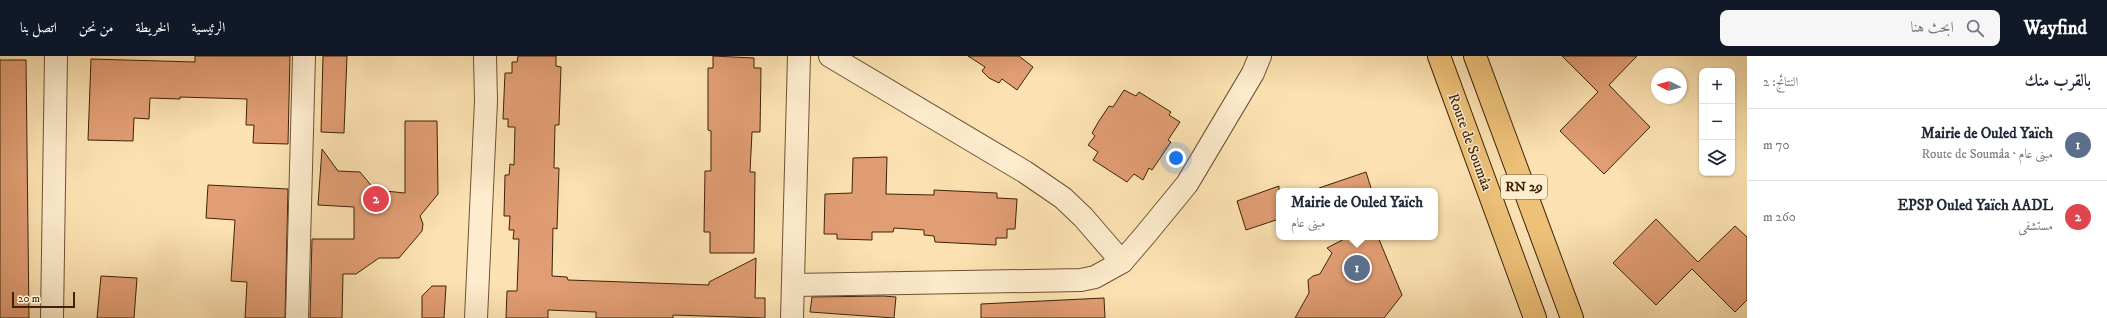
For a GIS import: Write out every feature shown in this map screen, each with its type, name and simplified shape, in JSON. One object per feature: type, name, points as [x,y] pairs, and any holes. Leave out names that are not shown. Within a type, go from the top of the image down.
[{"type":"highway","name":"Route de Soumâa","points":[[1439,56],[1534,318]]},
{"type":"highway","name":"RN 29","points":[[1475,56],[1572,318]]},
{"type":"street","points":[[52,318],[56,56]]},
{"type":"street","points":[[297,318],[304,56]]},
{"type":"street","points":[[476,318],[486,101],[485,56]]},
{"type":"street","points":[[792,318],[799,56]]},
{"type":"street","points":[[830,56],[1025,172],[1063,198],[1122,262]]},
{"type":"street","points":[[794,285],[1081,280],[1095,277],[1122,262],[1187,184],[1253,73],[1260,56]]},
{"type":"building","points":[[195,56],[290,56],[288,144],[253,143],[254,125],[246,125],[247,99],[180,97],[180,99],[150,98],[149,119],[134,118],[133,141],[88,140],[91,59],[195,62]]},
{"type":"building","points":[[323,56],[347,56],[344,133],[321,132]]},
{"type":"building","points":[[518,56],[556,56],[556,66],[561,67],[559,125],[555,125],[554,168],[559,168],[557,229],[553,228],[552,276],[567,277],[568,280],[709,285],[709,282],[756,258],[755,298],[765,298],[765,318],[673,315],[673,318],[596,318],[596,312],[548,310],[548,318],[506,318],[507,291],[517,291],[519,239],[513,239],[514,230],[509,230],[510,216],[504,216],[505,175],[509,175],[510,164],[514,165],[515,127],[508,127],[508,119],[503,119],[505,73],[512,73],[512,62],[517,62]]},
{"type":"building","points":[[713,56],[754,58],[754,68],[761,68],[760,132],[752,132],[750,172],[755,172],[754,253],[710,253],[710,232],[704,232],[705,171],[711,171],[711,131],[708,130],[708,68],[713,68]]},
{"type":"building","points":[[968,56],[1019,56],[1033,67],[1017,90],[1002,79],[999,83],[989,78],[982,71],[985,67]]},
{"type":"building","points":[[1562,56],[1637,56],[1609,85],[1650,127],[1604,174],[1560,131],[1598,92]]},
{"type":"building","points":[[0,60],[26,60],[29,318],[0,318]]},
{"type":"building","points":[[1124,90],[1136,96],[1139,92],[1171,112],[1169,115],[1180,122],[1168,140],[1171,142],[1152,170],[1149,168],[1143,180],[1134,174],[1127,182],[1093,160],[1098,152],[1088,145],[1095,136],[1092,133],[1099,121],[1109,106],[1113,107]]},
{"type":"building","points":[[405,121],[437,121],[438,194],[420,216],[423,224],[422,231],[399,258],[379,258],[356,274],[343,274],[342,318],[310,318],[312,239],[354,239],[354,207],[318,205],[322,149],[338,171],[360,172],[375,190],[405,193]]},
{"type":"building","points":[[887,157],[886,194],[934,195],[934,190],[997,193],[997,198],[1017,199],[1015,229],[1007,229],[1007,238],[996,238],[996,245],[935,242],[934,236],[924,235],[924,230],[894,228],[893,232],[872,232],[872,240],[837,239],[837,234],[824,234],[825,194],[852,193],[853,158]]},
{"type":"building","points":[[1366,172],[1371,188],[1319,188]]},
{"type":"building","points":[[208,185],[288,189],[285,318],[245,318],[247,282],[231,281],[235,220],[206,218]]},
{"type":"building","points":[[1279,186],[1279,188],[1276,188],[1276,220],[1246,230],[1237,201]]},
{"type":"building","points":[[1656,219],[1698,262],[1735,226],[1747,237],[1747,300],[1735,312],[1692,269],[1656,305],[1613,263]]},
{"type":"building","points":[[1342,240],[1379,240],[1402,295],[1384,318],[1295,318],[1309,293],[1308,280],[1313,276],[1320,274],[1332,253],[1327,248]]},
{"type":"building","points":[[101,276],[137,278],[134,318],[97,318]]},
{"type":"building","points":[[432,286],[446,286],[444,318],[422,318],[422,296]]},
{"type":"building","points":[[812,297],[896,297],[894,318],[810,312]]},
{"type":"building","points":[[1104,298],[1105,318],[981,318],[981,304]]},
{"type":"place","name":"EPSP Ouled Yaïch AADL","points":[[376,199]]},
{"type":"place","name":"Mairie de Ouled Yaïch","points":[[1357,268]]}]
